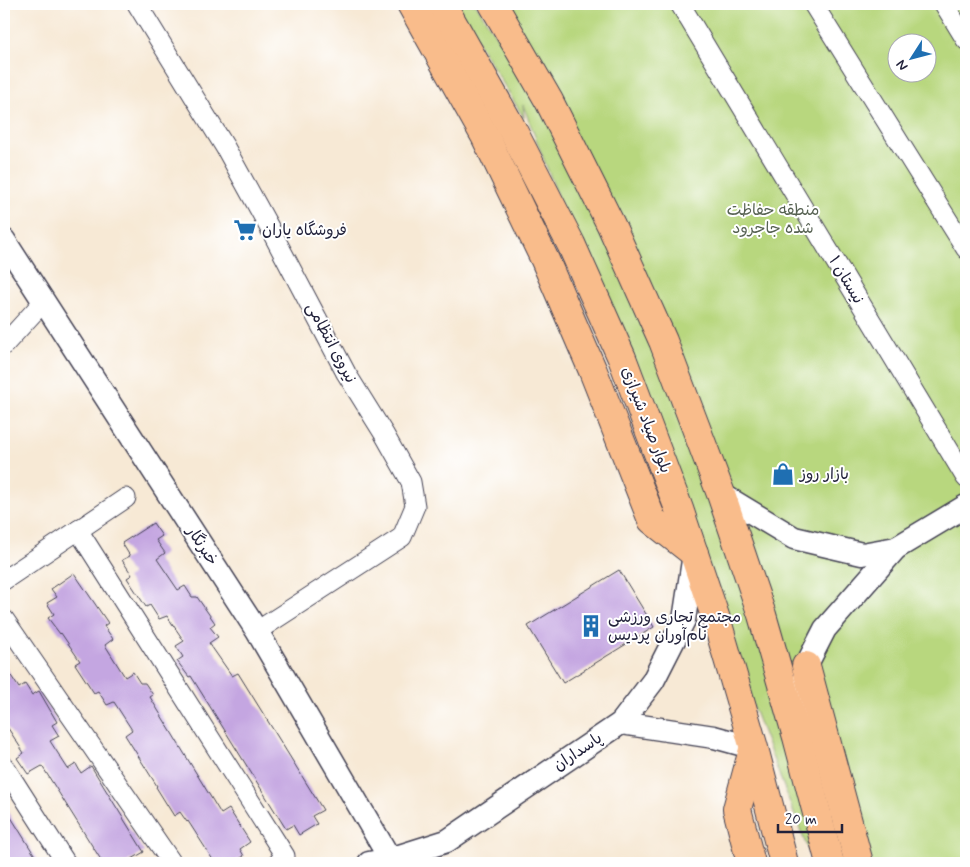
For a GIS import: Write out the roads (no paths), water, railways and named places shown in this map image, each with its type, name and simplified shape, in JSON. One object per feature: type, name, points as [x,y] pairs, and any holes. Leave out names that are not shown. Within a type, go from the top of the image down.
[{"type":"main road","points":[[411,4],[485,136],[545,260],[593,371],[652,520],[694,554]]},
{"type":"main road","name":"بلوار صیاد شیرازی","points":[[442,4],[509,123],[571,244],[622,358],[679,509],[719,628],[754,748],[784,863]]},
{"type":"main road","points":[[493,4],[549,101],[611,225],[664,341],[721,494],[762,615],[830,863]]},
{"type":"main road","points":[[806,666],[859,863]]},
{"type":"main road","points":[[751,863],[737,809],[754,748]]},
{"type":"street","name":"نیروی انتظامی","points":[[137,4],[225,147],[346,374],[384,434],[411,482],[415,506],[402,537],[257,632]]},
{"type":"street","name":"نیستان ۱","points":[[680,4],[966,478]]},
{"type":"street","points":[[944,4],[966,40]]},
{"type":"street","points":[[820,6],[966,249]]},
{"type":"street","name":"خبرنگار","points":[[4,240],[257,632],[384,862]]},
{"type":"street","points":[[4,345],[44,302]]},
{"type":"street","points":[[721,494],[794,538],[862,554],[896,548]]},
{"type":"street","points":[[4,580],[126,498]]},
{"type":"street","points":[[797,737],[806,666],[825,629],[896,548],[966,506]]},
{"type":"street","points":[[78,530],[285,856],[278,863]]},
{"type":"street","name":"پاسداران","points":[[384,862],[447,841],[621,723],[653,681],[684,620],[694,554]]},
{"type":"street","points":[[4,620],[172,863]]},
{"type":"street","points":[[621,723],[714,737],[754,748]]},
{"type":"street","points":[[4,766],[66,863]]},
{"type":"place","name":"فروشگاه یاران","points":[[245,230]]},
{"type":"place","name":"بازار روز","points":[[783,474]]},
{"type":"place","name":"مجتمع تجاری ورزشی نام‌آوران پردیس","points":[[591,626]]},
{"type":"park label","name":"منطقه حفاظت شده جاجرود","points":[[773,219]]}]
